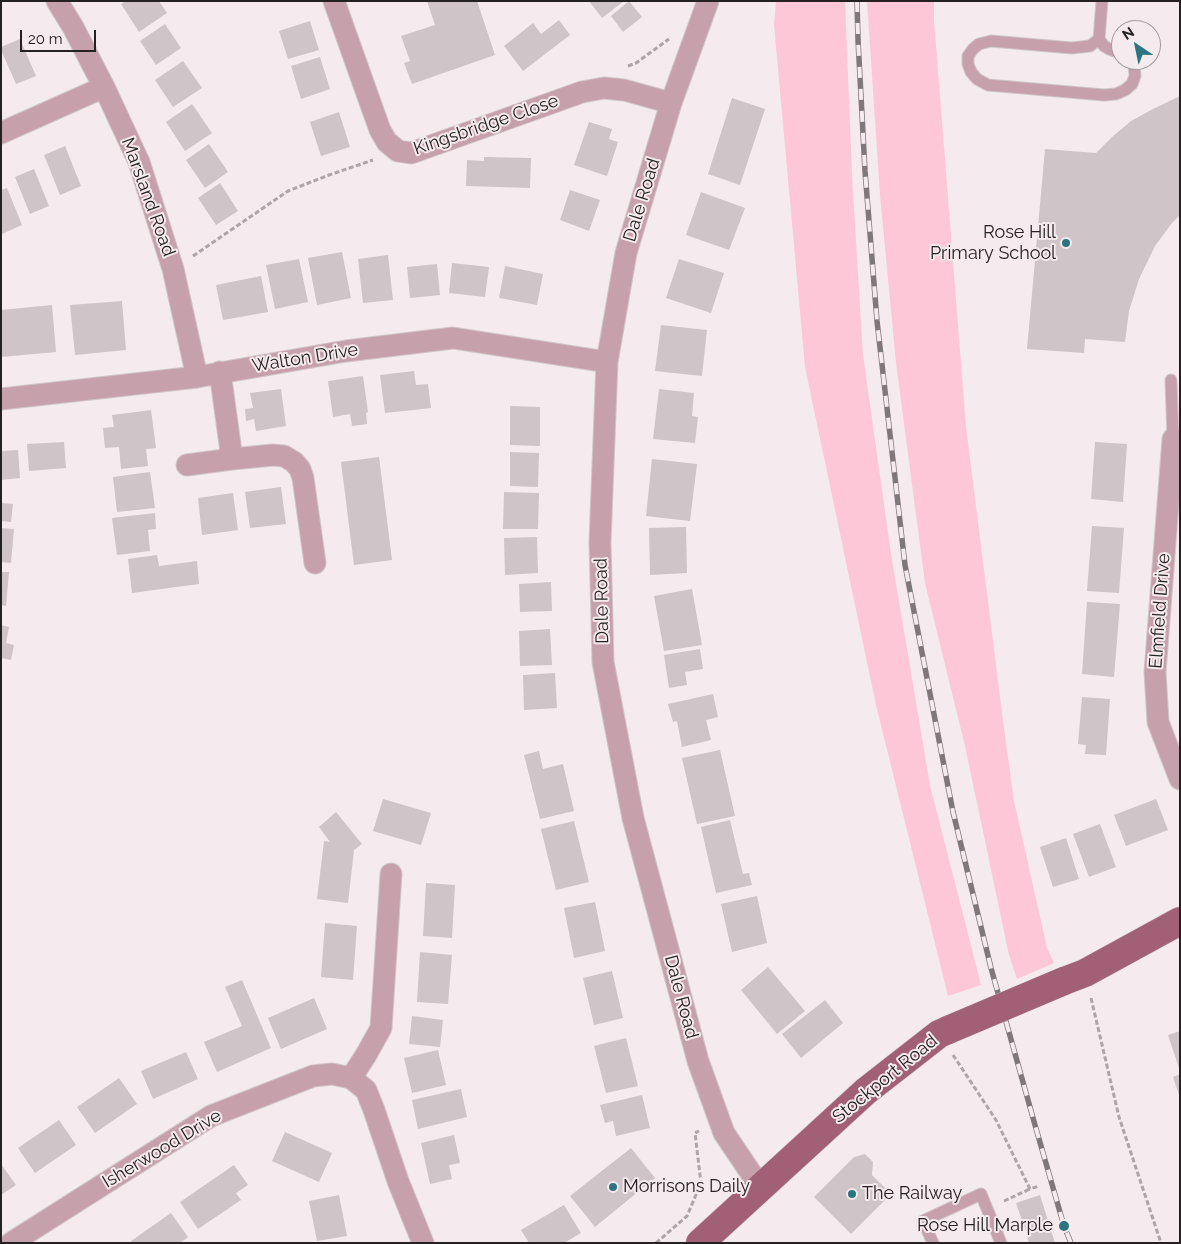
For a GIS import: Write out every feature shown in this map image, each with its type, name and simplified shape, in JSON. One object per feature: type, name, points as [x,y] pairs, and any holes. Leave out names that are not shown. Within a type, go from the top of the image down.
[{"type":"main road","name":"Stockport Road","points":[[700,1243],[866,1091],[944,1032],[1074,977],[1180,921]]},
{"type":"street","name":"Marsland Road","points":[[57,1],[73,27],[104,87],[139,162],[174,269],[197,377]]},
{"type":"street","name":"Dale Road","points":[[708,1],[671,103],[626,253],[607,362],[600,542],[603,662],[633,818],[698,1061],[724,1133],[761,1188]]},
{"type":"street","name":"Kingsbridge Close","points":[[339,2],[380,130],[387,142],[398,151],[411,153],[582,92],[604,88],[624,90],[671,103]]},
{"type":"street","points":[[1,133],[104,87]]},
{"type":"street","name":"Walton Drive","points":[[1,399],[197,377],[346,351],[453,338],[607,362]]},
{"type":"street","points":[[220,372],[232,458]]},
{"type":"street","name":"Elmfield Drive","points":[[1173,439],[1154,672],[1158,722],[1180,778]]},
{"type":"street","points":[[187,465],[232,458],[273,455],[284,456],[294,462],[300,469],[303,478],[315,563]]},
{"type":"street","points":[[391,874],[381,1028],[351,1078],[366,1090],[398,1181],[424,1243]]},
{"type":"street","name":"Isherwood Drive","points":[[11,1243],[211,1116],[313,1076],[332,1074],[351,1078]]},
{"type":"lane","points":[[1102,1],[1100,35],[1104,46],[1111,50]]},
{"type":"lane","points":[[1100,35],[1090,46],[1072,48],[991,42],[979,44],[973,48],[968,56],[968,64],[977,80],[988,85],[1104,95],[1116,94],[1125,90],[1132,84],[1135,76],[1134,70]]},
{"type":"lane","points":[[1171,380],[1173,439]]},
{"type":"lane","points":[[933,1243],[923,1221],[981,1194],[1001,1243]]},
{"type":"path","points":[[622,68],[636,63],[674,34]]},
{"type":"path","points":[[174,269],[288,191],[398,151]]},
{"type":"path","points":[[1074,977],[1161,1243]]},
{"type":"path","points":[[944,1032],[996,1120],[1030,1189]]},
{"type":"path","points":[[656,1243],[687,1216],[701,1183],[695,1133],[720,1122]]},
{"type":"path","points":[[987,1209],[1039,1186]]},
{"type":"shaded area","points":[[776,1],[845,1],[852,175],[863,355],[891,554],[930,785],[981,985],[948,996],[876,705],[805,367],[774,25]]},
{"type":"shaded area","points":[[867,1],[934,1],[966,427],[1014,801],[1047,948],[1054,963],[1017,979],[1009,955],[965,746],[925,583],[896,363],[880,195]]},
{"type":"building","points":[[126,1],[159,1],[167,13],[139,32],[121,4]]},
{"type":"building","points":[[427,1],[477,1],[495,55],[412,84],[404,63],[410,61],[401,36],[435,25]]},
{"type":"building","points":[[589,1],[624,1],[602,18]]},
{"type":"building","points":[[629,1],[642,17],[623,32],[611,16]]},
{"type":"building","points":[[559,20],[570,35],[523,71],[504,46],[533,23],[541,34]]},
{"type":"building","points":[[310,21],[319,50],[288,59],[279,31]]},
{"type":"building","points":[[165,24],[181,48],[156,65],[140,41]]},
{"type":"building","points":[[20,39],[36,76],[16,84],[1,47]]},
{"type":"building","points":[[320,57],[330,89],[301,99],[291,66]]},
{"type":"building","points":[[183,61],[202,88],[173,107],[155,80]]},
{"type":"building","points":[[1180,96],[1180,215],[1155,246],[1139,279],[1129,311],[1125,342],[1085,339],[1084,353],[1027,349],[1045,149],[1096,153],[1131,121]]},
{"type":"building","points":[[732,98],[765,109],[740,185],[708,174]]},
{"type":"building","points":[[192,104],[212,133],[185,151],[166,122]]},
{"type":"building","points":[[339,112],[350,147],[321,156],[310,122]]},
{"type":"building","points":[[589,122],[612,129],[609,139],[618,142],[607,176],[574,165]]},
{"type":"building","points":[[209,144],[228,172],[205,188],[186,160]]},
{"type":"building","points":[[65,146],[81,186],[60,195],[44,155]]},
{"type":"building","points":[[484,157],[531,158],[530,188],[466,186],[467,160],[484,161]]},
{"type":"building","points":[[34,169],[49,206],[30,214],[15,177]]},
{"type":"building","points":[[220,183],[238,211],[216,225],[198,198]]},
{"type":"building","points":[[7,188],[22,225],[2,234],[1,190]]},
{"type":"building","points":[[570,190],[600,200],[589,231],[560,220]]},
{"type":"building","points":[[701,192],[745,208],[729,250],[686,235]]},
{"type":"building","points":[[342,252],[351,298],[317,305],[308,258]]},
{"type":"building","points":[[388,255],[393,300],[363,303],[358,259]]},
{"type":"building","points":[[299,259],[308,302],[275,309],[266,265]]},
{"type":"building","points":[[679,259],[724,273],[711,313],[666,298]]},
{"type":"building","points":[[452,263],[489,267],[485,297],[449,293]]},
{"type":"building","points":[[437,264],[440,295],[410,298],[407,267]]},
{"type":"building","points":[[505,266],[543,274],[537,305],[499,298]]},
{"type":"building","points":[[261,276],[268,312],[223,320],[216,285]]},
{"type":"building","points":[[122,301],[126,350],[75,355],[70,305]]},
{"type":"building","points":[[52,305],[56,352],[1,357],[1,310]]},
{"type":"building","points":[[661,325],[707,330],[702,376],[655,371]]},
{"type":"building","points":[[414,371],[416,385],[428,384],[431,408],[385,413],[380,375]]},
{"type":"building","points":[[363,376],[368,412],[366,413],[367,424],[352,426],[350,414],[333,417],[328,381]]},
{"type":"building","points":[[281,389],[286,426],[256,431],[254,419],[246,421],[245,409],[253,408],[250,393]]},
{"type":"building","points":[[659,389],[694,393],[692,416],[698,417],[695,443],[653,439]]},
{"type":"building","points":[[510,406],[540,407],[540,446],[510,445]]},
{"type":"building","points":[[151,410],[156,448],[146,449],[148,466],[121,469],[119,447],[105,448],[103,428],[114,427],[112,415]]},
{"type":"building","points":[[64,442],[66,468],[29,471],[27,444]]},
{"type":"building","points":[[1095,442],[1127,444],[1123,502],[1091,499]]},
{"type":"building","points":[[18,450],[20,478],[1,480],[1,451]]},
{"type":"building","points":[[510,452],[539,453],[538,487],[510,486]]},
{"type":"building","points":[[379,457],[392,560],[354,565],[341,462]]},
{"type":"building","points":[[652,459],[697,464],[690,521],[646,516]]},
{"type":"building","points":[[150,472],[155,508],[117,512],[113,477]]},
{"type":"building","points":[[281,487],[286,524],[250,528],[245,492]]},
{"type":"building","points":[[504,492],[539,493],[538,529],[503,529]]},
{"type":"building","points":[[233,493],[238,530],[202,535],[198,498]]},
{"type":"building","points":[[1,503],[13,504],[11,522],[1,521]]},
{"type":"building","points":[[155,513],[156,529],[148,530],[150,551],[117,555],[112,518]]},
{"type":"building","points":[[1092,526],[1124,528],[1119,593],[1087,591]]},
{"type":"building","points":[[686,527],[687,573],[650,575],[649,528]]},
{"type":"building","points":[[1,528],[14,529],[11,563],[1,562]]},
{"type":"building","points":[[537,537],[538,573],[505,575],[504,538]]},
{"type":"building","points":[[157,555],[159,566],[197,561],[199,584],[132,593],[128,559]]},
{"type":"building","points":[[1,572],[9,572],[6,606],[1,605]]},
{"type":"building","points":[[551,582],[552,611],[520,612],[519,584]]},
{"type":"building","points":[[692,589],[702,645],[664,651],[654,596]]},
{"type":"building","points":[[1087,602],[1120,604],[1114,677],[1082,674]]},
{"type":"building","points":[[1,625],[9,627],[6,643],[14,645],[11,660],[1,658]]},
{"type":"building","points":[[550,629],[552,665],[520,666],[519,631]]},
{"type":"building","points":[[700,649],[703,669],[685,672],[687,685],[669,688],[664,655]]},
{"type":"building","points":[[555,673],[557,708],[524,710],[523,675]]},
{"type":"building","points":[[713,694],[718,717],[706,720],[711,740],[682,747],[677,721],[673,722],[668,704]]},
{"type":"building","points":[[1082,697],[1110,699],[1106,755],[1085,754],[1086,745],[1078,744]]},
{"type":"building","points":[[720,750],[735,816],[697,824],[682,758]]},
{"type":"building","points":[[539,751],[543,769],[563,764],[574,811],[540,819],[524,755]]},
{"type":"building","points":[[383,799],[431,813],[421,845],[373,831]]},
{"type":"building","points":[[1156,799],[1168,830],[1126,846],[1114,815]]},
{"type":"building","points":[[336,812],[362,844],[354,850],[348,903],[317,899],[324,841],[330,842],[319,827]]},
{"type":"building","points":[[730,820],[743,874],[749,873],[752,885],[716,893],[701,827]]},
{"type":"building","points":[[574,821],[589,882],[556,890],[541,829]]},
{"type":"building","points":[[1100,824],[1116,867],[1089,877],[1073,834]]},
{"type":"building","points":[[1066,838],[1079,879],[1053,887],[1040,847]]},
{"type":"building","points":[[426,883],[455,885],[452,938],[423,936]]},
{"type":"building","points":[[757,896],[767,943],[732,952],[721,904]]},
{"type":"building","points":[[595,902],[605,951],[574,958],[564,908]]},
{"type":"building","points":[[325,923],[357,926],[353,980],[321,977]]},
{"type":"building","points":[[420,952],[452,955],[448,1004],[417,1002]]},
{"type":"building","points":[[768,967],[805,1011],[777,1034],[741,990]]},
{"type":"building","points":[[612,971],[623,1018],[594,1025],[583,978]]},
{"type":"building","points":[[242,980],[271,1048],[217,1072],[204,1042],[242,1026],[225,987]]},
{"type":"building","points":[[314,998],[327,1029],[281,1049],[268,1018]]},
{"type":"building","points":[[825,1000],[843,1023],[801,1058],[782,1034]]},
{"type":"building","points":[[412,1016],[443,1020],[440,1047],[409,1044]]},
{"type":"building","points":[[1180,1031],[1180,1067],[1179,1068],[1168,1035]]},
{"type":"building","points":[[626,1038],[638,1086],[606,1093],[594,1046]]},
{"type":"building","points":[[438,1050],[446,1085],[412,1093],[404,1058]]},
{"type":"building","points":[[186,1052],[198,1079],[153,1099],[141,1071]]},
{"type":"building","points":[[1180,1074],[1180,1095],[1179,1095],[1173,1077]]},
{"type":"building","points":[[119,1078],[137,1104],[95,1133],[77,1107]]},
{"type":"building","points":[[461,1089],[467,1117],[418,1129],[412,1100]]},
{"type":"building","points":[[642,1095],[650,1128],[616,1136],[613,1121],[605,1123],[600,1105]]},
{"type":"building","points":[[59,1120],[76,1145],[35,1173],[18,1148]]},
{"type":"building","points":[[285,1132],[332,1153],[319,1182],[272,1161]]},
{"type":"building","points":[[454,1135],[460,1163],[449,1165],[452,1179],[430,1184],[421,1143]]},
{"type":"building","name":"Morrisons Daily","points":[[631,1148],[655,1178],[595,1227],[570,1196]]},
{"type":"building","points":[[865,1154],[873,1162],[872,1175],[891,1194],[851,1234],[814,1197],[854,1157]]},
{"type":"building","points":[[1,1164],[16,1185],[1,1195]]},
{"type":"building","points":[[234,1165],[248,1185],[236,1193],[241,1200],[198,1229],[180,1202]]},
{"type":"building","points":[[339,1195],[347,1236],[317,1241],[309,1201]]},
{"type":"building","points":[[1040,1195],[1055,1243],[1029,1243],[1016,1203]]},
{"type":"building","points":[[564,1205],[581,1233],[564,1243],[529,1243],[521,1230]]},
{"type":"building","points":[[171,1213],[188,1237],[180,1243],[132,1243],[131,1241]]},
{"type":"railway","points":[[857,1],[865,171],[877,321],[905,565],[953,812],[991,968],[1064,1226],[1071,1243]]},
{"type":"place","name":"Rose Hill Primary School","points":[[1066,243]]},
{"type":"place","name":"Morrisons Daily","points":[[613,1187]]},
{"type":"place","name":"The Railway","points":[[852,1194]]},
{"type":"place","name":"Rose Hill Marple","points":[[1064,1226]]}]
